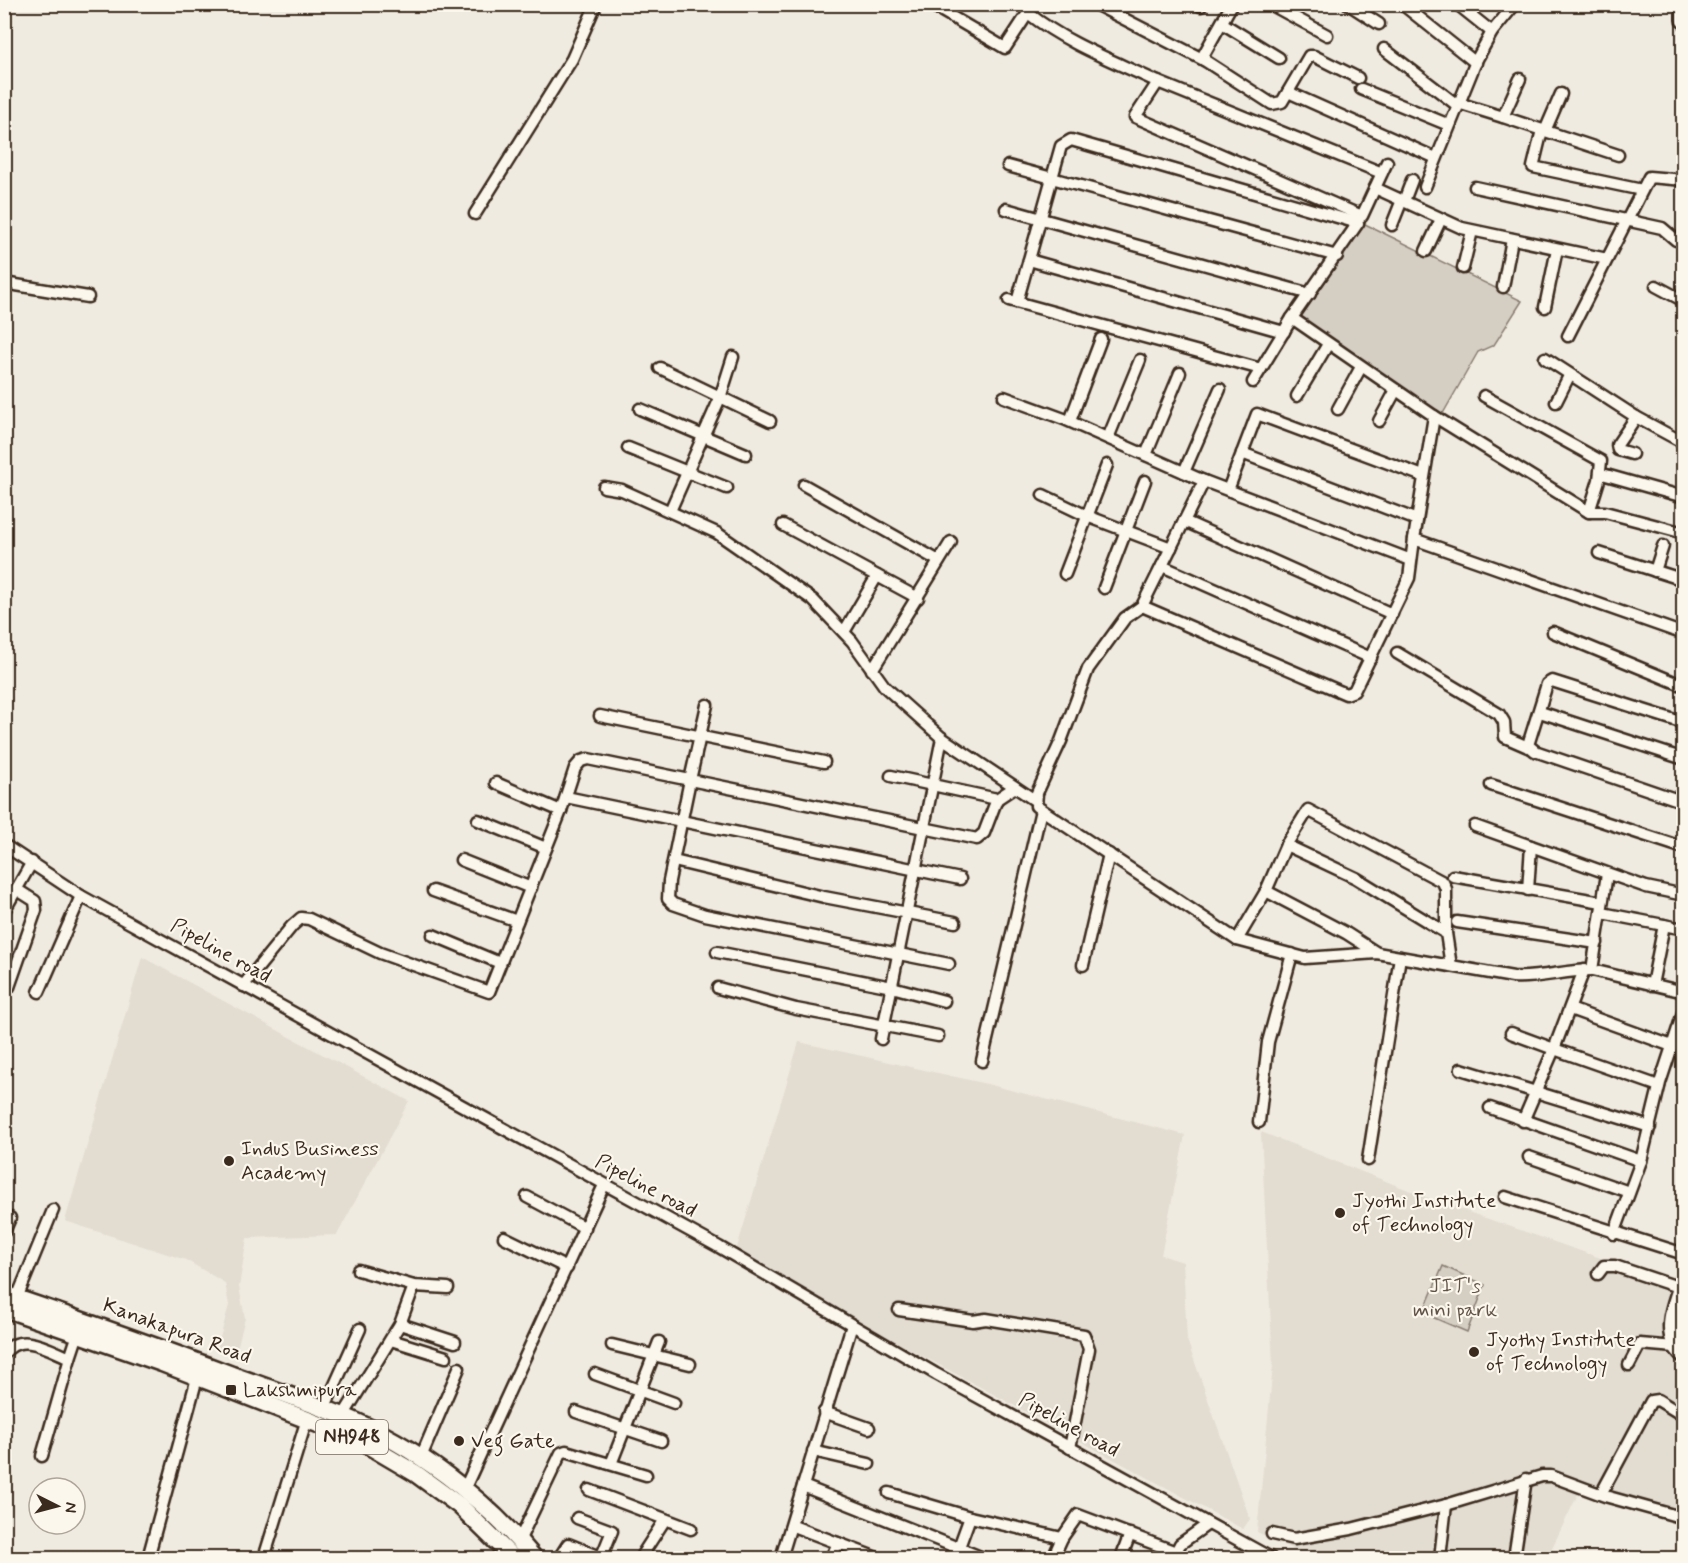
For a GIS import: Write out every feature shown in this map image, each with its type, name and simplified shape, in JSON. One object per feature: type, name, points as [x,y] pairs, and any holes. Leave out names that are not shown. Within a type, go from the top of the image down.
[{"type":"highway","name":"Kanakapura Road","points":[[8,1300],[48,1316],[167,1350],[344,1416],[421,1457],[464,1490],[534,1558]]},
{"type":"highway","name":"Kanakapura Road","points":[[48,1316],[78,1334],[359,1440],[415,1473],[460,1506],[513,1558]]},
{"type":"main road","points":[[1683,6],[1683,20]]},
{"type":"main road","points":[[1679,1351],[1671,1332],[1682,1284]]},
{"type":"street","points":[[475,214],[572,59],[596,4]]},
{"type":"street","points":[[930,4],[1005,48],[1031,9],[1049,29],[1158,82],[1382,173]]},
{"type":"street","points":[[1095,4],[1204,60],[1272,104],[1280,104],[1307,58],[1312,56],[1359,83],[1449,124]]},
{"type":"street","points":[[1204,60],[1204,54],[1232,4]]},
{"type":"street","points":[[1270,4],[1327,35]]},
{"type":"street","points":[[1347,4],[1379,24]]},
{"type":"street","points":[[1402,4],[1476,63]]},
{"type":"street","points":[[1457,4],[1492,32]]},
{"type":"street","points":[[1425,187],[1476,63],[1492,32],[1515,4]]},
{"type":"street","points":[[1222,23],[1279,58]]},
{"type":"street","points":[[1384,49],[1458,104],[1618,154]]},
{"type":"street","points":[[1503,117],[1520,79]]},
{"type":"street","points":[[1158,82],[1135,117],[1362,216],[1387,162]]},
{"type":"street","points":[[1288,92],[1436,158]]},
{"type":"street","points":[[1562,94],[1544,130],[1533,167],[1642,190]]},
{"type":"street","points":[[1253,382],[1284,332],[1292,318],[1358,223],[1071,140],[1061,146],[1029,260],[1013,301],[1261,369]]},
{"type":"street","points":[[1008,166],[1337,256]]},
{"type":"street","points":[[1568,336],[1649,177],[1683,180]]},
{"type":"street","points":[[1392,225],[1412,180]]},
{"type":"street","points":[[1475,187],[1662,228],[1676,240]]},
{"type":"street","points":[[1375,188],[1472,231],[1607,259]]},
{"type":"street","points":[[1006,209],[1310,294]]},
{"type":"street","points":[[1426,251],[1441,219]]},
{"type":"street","points":[[1463,268],[1472,231]]},
{"type":"street","points":[[1503,287],[1512,239]]},
{"type":"street","points":[[1545,308],[1557,249]]},
{"type":"street","points":[[1029,260],[1284,332]]},
{"type":"street","points":[[4,283],[88,297]]},
{"type":"street","points":[[1656,286],[1683,301]]},
{"type":"street","points":[[1292,318],[1434,416],[1589,512],[1605,512],[1683,533]]},
{"type":"street","points":[[1070,421],[1101,339]]},
{"type":"street","points":[[1297,396],[1328,344]]},
{"type":"street","points":[[670,511],[720,398],[733,357]]},
{"type":"street","points":[[1545,358],[1569,376],[1683,443]]},
{"type":"street","points":[[1108,438],[1140,360]]},
{"type":"street","points":[[1338,409],[1361,367]]},
{"type":"street","points":[[660,368],[770,421]]},
{"type":"street","points":[[1146,455],[1180,373]]},
{"type":"street","points":[[1556,402],[1569,376]]},
{"type":"street","points":[[1184,472],[1220,389]]},
{"type":"street","points":[[1379,421],[1396,390]]},
{"type":"street","points":[[1683,392],[1683,397]]},
{"type":"street","points":[[1484,396],[1601,461],[1599,480],[1589,512]]},
{"type":"street","points":[[1004,397],[1070,421],[1204,481],[1411,560]]},
{"type":"street","points":[[640,409],[746,454]]},
{"type":"street","points":[[1228,490],[1257,414],[1423,476]]},
{"type":"street","points":[[1142,606],[1346,694],[1354,692],[1409,578],[1434,416]]},
{"type":"street","points":[[1632,454],[1618,450],[1617,445],[1636,417]]},
{"type":"street","points":[[628,448],[728,488]]},
{"type":"street","points":[[1242,453],[1417,520]]},
{"type":"street","points":[[1065,574],[1107,465]]},
{"type":"street","points":[[1606,475],[1683,497]]},
{"type":"street","points":[[1104,588],[1145,481]]},
{"type":"street","points":[[982,1061],[1039,806],[1088,669],[1125,618],[1142,606],[1204,481]]},
{"type":"street","points":[[804,485],[939,561]]},
{"type":"street","points":[[604,486],[622,490],[717,533],[813,600],[844,632],[885,687],[942,738],[1237,940],[1305,957],[1377,953],[1530,978],[1588,970],[1683,992]]},
{"type":"street","points":[[1043,495],[1087,516],[1171,548]]},
{"type":"street","points":[[1184,521],[1392,615]]},
{"type":"street","points":[[783,525],[918,598]]},
{"type":"street","points":[[1414,539],[1683,634]]},
{"type":"street","points":[[872,670],[951,542]]},
{"type":"street","points":[[1655,571],[1663,546]]},
{"type":"street","points":[[1599,553],[1683,580]]},
{"type":"street","points":[[1162,566],[1371,658]]},
{"type":"street","points":[[844,632],[877,576]]},
{"type":"street","points":[[4,617],[4,625]]},
{"type":"street","points":[[1553,632],[1683,686]]},
{"type":"street","points":[[1397,653],[1499,714],[1504,722],[1505,736],[1528,747],[1683,802]]},
{"type":"street","points":[[1528,747],[1547,684],[1552,681],[1683,723]]},
{"type":"street","points":[[707,705],[674,861],[669,899],[673,904],[705,915],[949,964]]},
{"type":"street","points":[[1540,711],[1683,759]]},
{"type":"street","points":[[600,716],[824,762]]},
{"type":"street","points":[[881,1039],[942,738]]},
{"type":"street","points":[[243,986],[292,926],[302,918],[309,919],[380,953],[489,992],[561,811],[575,768],[581,761],[588,759],[980,838],[997,799],[1015,787]]},
{"type":"street","points":[[891,776],[997,799]]},
{"type":"street","points":[[496,783],[561,811]]},
{"type":"street","points":[[1491,785],[1683,848]]},
{"type":"street","points":[[566,796],[960,879]]},
{"type":"street","points":[[1237,940],[1266,891],[1286,845],[1308,810],[1443,882],[1446,888],[1446,933],[1452,966]]},
{"type":"street","points":[[478,820],[546,848]]},
{"type":"street","points":[[1475,826],[1607,874],[1683,895]]},
{"type":"street","name":"Pipeline road","points":[[4,845],[81,896],[726,1251],[1070,1448],[1271,1558]]},
{"type":"street","points":[[1286,845],[1356,878],[1446,933]]},
{"type":"street","points":[[1528,890],[1531,846]]},
{"type":"street","points":[[1083,965],[1109,854]]},
{"type":"street","points":[[461,860],[531,888]]},
{"type":"street","points":[[674,861],[824,897],[956,922]]},
{"type":"street","points":[[4,911],[32,862]]},
{"type":"street","points":[[1523,1121],[1588,970],[1597,943],[1607,874]]},
{"type":"street","points":[[1453,876],[1528,890],[1683,929]]},
{"type":"street","points":[[9,987],[36,910],[35,901],[16,889]]},
{"type":"street","points":[[433,891],[517,921]]},
{"type":"street","points":[[1266,891],[1346,933],[1377,953]]},
{"type":"street","points":[[39,992],[81,896]]},
{"type":"street","points":[[1457,922],[1597,943]]},
{"type":"street","points":[[1652,985],[1664,925]]},
{"type":"street","points":[[433,935],[500,963]]},
{"type":"street","points":[[717,952],[892,987],[944,1001]]},
{"type":"street","points":[[1259,1122],[1268,1042],[1292,954]]},
{"type":"street","points":[[1368,1160],[1401,957]]},
{"type":"street","points":[[718,988],[796,1009],[938,1036]]},
{"type":"street","points":[[1570,1009],[1672,1046]]},
{"type":"street","points":[[1614,1234],[1641,1161],[1659,1086],[1683,1010]]},
{"type":"street","points":[[1511,1033],[1659,1086]]},
{"type":"street","points":[[1461,1069],[1537,1090],[1650,1127]]},
{"type":"street","points":[[1490,1108],[1641,1161]]},
{"type":"street","points":[[1529,1157],[1629,1192]]},
{"type":"street","points":[[464,1490],[604,1185]]},
{"type":"street","points":[[527,1197],[585,1228]]},
{"type":"street","points":[[1505,1197],[1614,1234],[1683,1254]]},
{"type":"street","points":[[8,1300],[53,1210]]},
{"type":"street","points":[[4,1232],[10,1218]]},
{"type":"street","points":[[504,1237],[567,1268]]},
{"type":"street","points":[[1598,1274],[1604,1266],[1615,1266],[1682,1284]]},
{"type":"street","points":[[357,1270],[414,1286],[448,1288]]},
{"type":"street","points":[[344,1416],[400,1324],[414,1286]]},
{"type":"street","points":[[899,1310],[973,1321],[986,1319],[1084,1335],[1089,1349],[1070,1448]]},
{"type":"street","points":[[400,1324],[455,1342]]},
{"type":"street","points":[[782,1558],[852,1325]]},
{"type":"street","points":[[324,1408],[360,1329]]},
{"type":"street","points":[[42,1456],[78,1334]]},
{"type":"street","points":[[391,1340],[446,1357]]},
{"type":"street","points":[[4,1354],[16,1343],[24,1341],[70,1358]]},
{"type":"street","points":[[611,1464],[656,1355],[659,1342]]},
{"type":"street","points":[[1629,1365],[1640,1344],[1679,1351]]},
{"type":"street","points":[[612,1345],[690,1364]]},
{"type":"street","points":[[421,1457],[459,1368]]},
{"type":"street","points":[[595,1374],[674,1403]]},
{"type":"street","points":[[148,1558],[197,1377]]},
{"type":"street","points":[[1601,1494],[1651,1401],[1658,1400],[1683,1416]]},
{"type":"street","points":[[576,1412],[626,1427],[661,1441]]},
{"type":"street","points":[[824,1412],[869,1428]]},
{"type":"street","points":[[264,1558],[307,1419]]},
{"type":"street","points":[[519,1541],[561,1453],[566,1451],[646,1475]]},
{"type":"street","points":[[813,1451],[868,1464]]},
{"type":"street","points":[[1272,1534],[1294,1539],[1351,1529],[1446,1505],[1526,1479],[1551,1476],[1601,1494],[1683,1518]]},
{"type":"street","points":[[1514,1558],[1526,1479]]},
{"type":"street","points":[[803,1486],[957,1554],[983,1558]]},
{"type":"street","points":[[589,1490],[664,1521],[691,1529]]},
{"type":"street","points":[[889,1493],[970,1517],[1062,1538]]},
{"type":"street","points":[[1438,1557],[1446,1505]]},
{"type":"street","points":[[1053,1558],[1062,1538],[1078,1515],[1178,1555],[1180,1544],[1208,1524]]},
{"type":"street","points":[[957,1554],[970,1517]]},
{"type":"street","points":[[559,1558],[568,1544],[579,1554],[599,1558],[612,1531],[577,1518]]},
{"type":"street","points":[[640,1558],[664,1521]]},
{"type":"street","points":[[793,1526],[877,1558]]},
{"type":"street","points":[[1121,1558],[1130,1534]]},
{"type":"street","points":[[831,1558],[838,1543]]},
{"type":"shaded area","name":"Indus Business Academy","points":[[142,957],[409,1101],[337,1235],[247,1238],[239,1287],[245,1318],[235,1356],[217,1349],[229,1305],[225,1283],[186,1260],[65,1221]]},
{"type":"shaded area","points":[[799,1042],[987,1084],[1185,1135],[1161,1255],[1183,1262],[1187,1340],[1250,1519],[1243,1529],[854,1319],[736,1251]]},
{"type":"shaded area","name":"Jyothy Institute of Technology","points":[[1261,1132],[1431,1199],[1678,1285],[1670,1313],[1683,1362],[1683,1524],[1581,1488],[1547,1558],[1311,1558],[1257,1532],[1273,1365]]},
{"type":"green space","points":[[1365,224],[1522,301],[1494,345],[1478,352],[1441,417],[1299,319]]},
{"type":"green space","name":"JIT's mini park","points":[[1443,1266],[1485,1285],[1467,1332],[1423,1313]]},
{"type":"place","name":"Indus Business Academy","points":[[229,1161]]},
{"type":"place","name":"Jyothi Institute of Technology","points":[[1340,1213]]},
{"type":"place","name":"Jyothy Institute of Technology","points":[[1474,1352]]},
{"type":"place","name":"Lakshmipura","points":[[231,1390]]},
{"type":"place","name":"Veg Gate","points":[[459,1441]]}]
